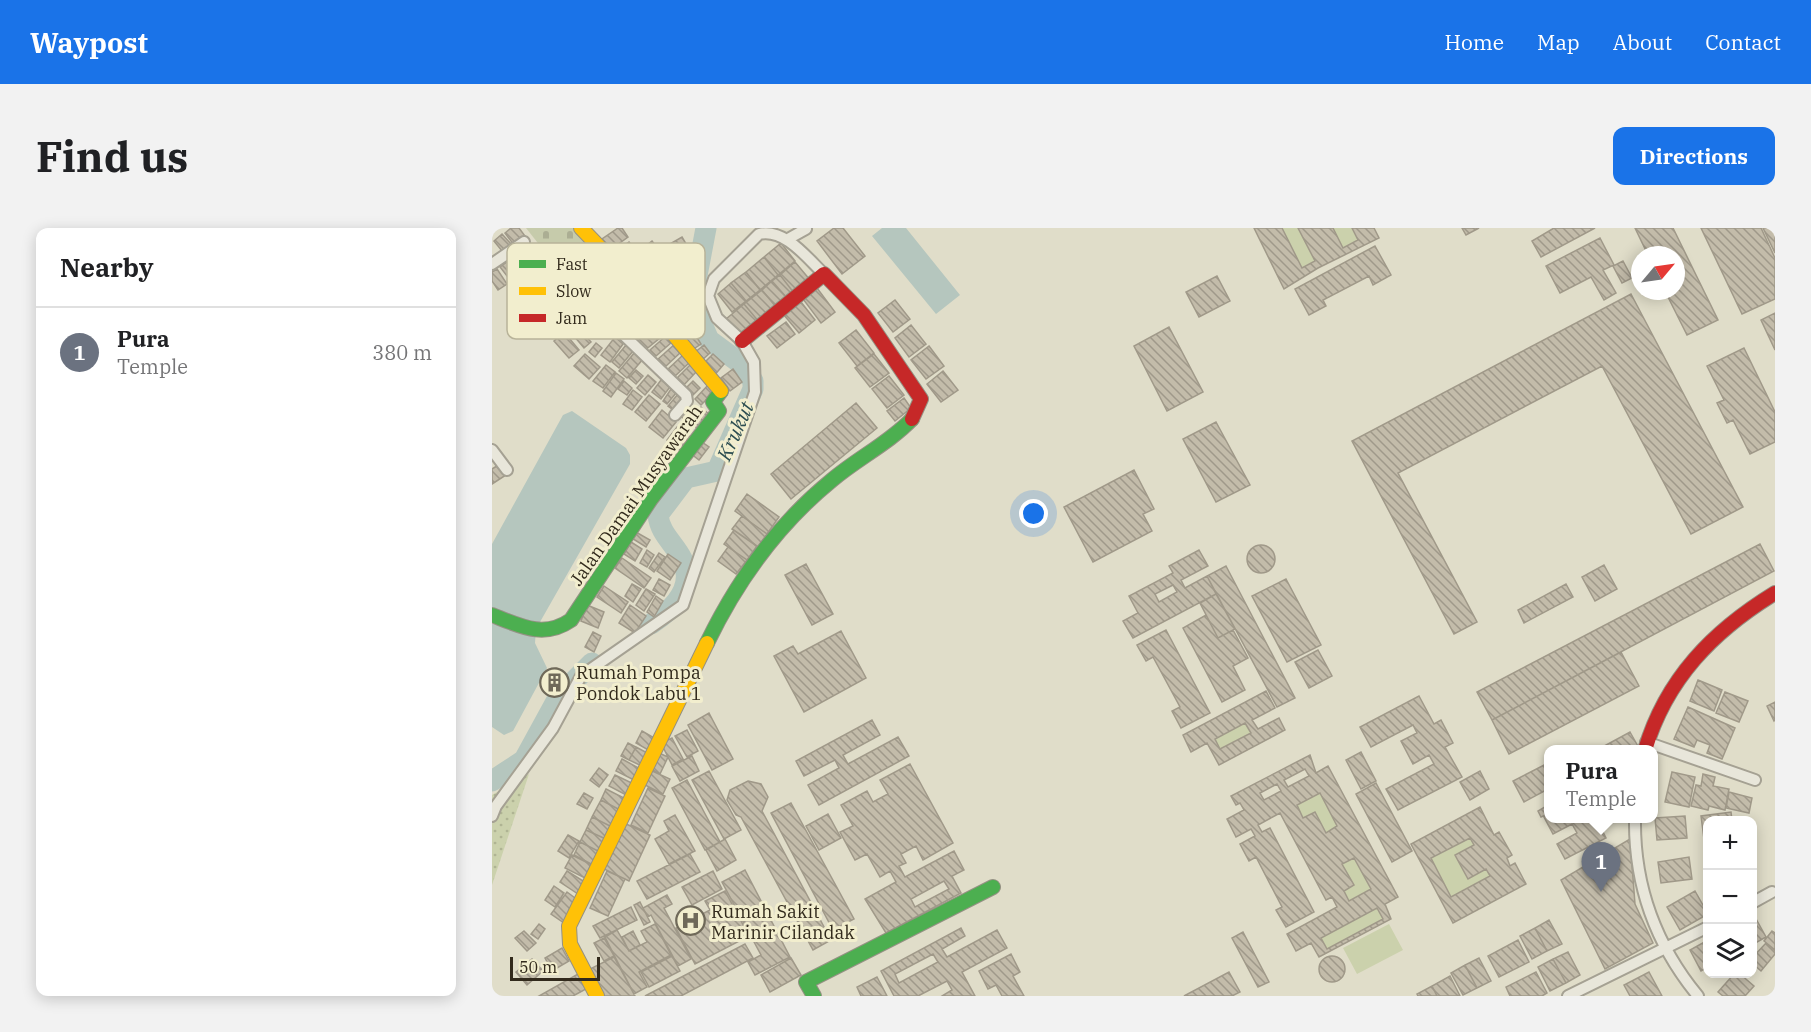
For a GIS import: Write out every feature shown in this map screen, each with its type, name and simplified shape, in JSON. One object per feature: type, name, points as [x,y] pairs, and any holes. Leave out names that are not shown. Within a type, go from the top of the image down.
[{"type":"street","name":"Jalan Damai Musyawarah","points":[[581,228],[594,243]]},
{"type":"street","points":[[788,240],[806,229]]},
{"type":"street","points":[[492,816],[496,806],[553,728],[582,676],[683,605],[755,392],[754,362],[742,341],[717,318],[708,296],[714,279],[759,234],[768,231],[779,233],[824,274],[840,285],[921,399],[921,406],[917,415],[904,427],[825,483],[793,513],[739,584],[720,616],[569,926],[570,944],[594,995]]},
{"type":"street","points":[[492,264],[507,254]]},
{"type":"street","points":[[742,341],[824,274]]},
{"type":"street","points":[[628,339],[686,395],[687,401],[675,415]]},
{"type":"street","name":"Jalan Damai Musyawarah","points":[[492,615],[535,631],[562,628],[571,620],[651,500],[719,411],[713,402],[721,392],[676,339]]},
{"type":"street","points":[[492,450],[507,470]]},
{"type":"street","points":[[1645,745],[1663,702],[1687,665],[1715,634],[1748,609],[1775,593]]},
{"type":"street","points":[[1658,750],[1755,780]]},
{"type":"street","points":[[1635,823],[1634,848],[1644,900],[1665,950],[1698,996]]},
{"type":"street","points":[[814,996],[806,982],[993,887]]},
{"type":"street","points":[[1757,900],[1772,892]]},
{"type":"street","points":[[1568,996],[1703,929]]},
{"type":"green space","points":[[526,228],[575,228],[585,243],[538,243]]},
{"type":"green space","points":[[1281,228],[1298,228],[1315,261],[1302,268]]},
{"type":"green space","points":[[1333,228],[1352,228],[1358,240],[1343,248]]},
{"type":"green space","points":[[1245,723],[1251,733],[1220,749],[1215,739]]},
{"type":"green space","points":[[529,774],[492,885],[492,795]]},
{"type":"green space","points":[[1320,793],[1337,826],[1326,833],[1315,812],[1303,818],[1297,805]]},
{"type":"green space","points":[[1470,838],[1474,845],[1468,878],[1486,869],[1490,876],[1451,897],[1431,858]]},
{"type":"green space","points":[[1354,858],[1371,889],[1349,901],[1344,891],[1353,885],[1342,864]]},
{"type":"green space","points":[[1377,908],[1383,919],[1327,949],[1321,938]]},
{"type":"green space","points":[[1389,924],[1403,950],[1357,974],[1343,948]]},
{"type":"shaded area","points":[[882,228],[906,228],[960,295],[936,314],[872,236]]},
{"type":"shaded area","points":[[572,411],[626,448],[630,455],[630,464],[536,629],[535,643],[547,668],[513,731],[504,735],[492,727],[492,624],[505,624],[492,612],[492,544],[563,415]]},
{"type":"building","points":[[511,228],[519,228],[525,236],[516,243],[512,243],[505,233]]},
{"type":"building","points":[[618,228],[622,228],[628,237],[620,243],[605,243],[602,239]]},
{"type":"building","points":[[834,228],[843,228],[865,256],[842,274],[817,241]]},
{"type":"building","points":[[1254,228],[1282,228],[1302,268],[1315,261],[1298,228],[1333,228],[1343,248],[1358,240],[1352,228],[1374,228],[1379,238],[1318,268],[1284,289]]},
{"type":"building","points":[[1462,228],[1479,228],[1466,235]]},
{"type":"building","points":[[1554,228],[1595,228],[1541,257],[1532,241]]},
{"type":"building","points":[[1635,228],[1673,228],[1682,246],[1644,246]]},
{"type":"building","points":[[1701,228],[1761,228],[1775,258],[1775,299],[1742,314]]},
{"type":"building","points":[[1763,228],[1775,228],[1775,253]]},
{"type":"building","points":[[502,234],[510,243],[507,243],[507,247],[502,251],[494,241]]},
{"type":"building","points":[[682,237],[686,243],[672,243]]},
{"type":"building","points":[[1600,238],[1614,265],[1603,270],[1616,293],[1604,300],[1591,277],[1560,293],[1546,266]]},
{"type":"building","points":[[781,243],[795,261],[778,275],[764,257]]},
{"type":"building","points":[[1375,246],[1391,275],[1373,285],[1369,276],[1323,300],[1326,306],[1309,315],[1295,289]]},
{"type":"building","points":[[1685,253],[1718,320],[1687,335],[1670,300],[1685,300]]},
{"type":"building","points":[[764,257],[778,275],[760,290],[746,272]]},
{"type":"building","points":[[1623,261],[1631,278],[1622,283],[1613,266]]},
{"type":"building","points":[[507,262],[507,276],[500,267]]},
{"type":"building","points":[[795,262],[810,280],[794,293],[780,275]]},
{"type":"building","points":[[497,269],[507,284],[498,290],[492,281],[492,272]]},
{"type":"building","points":[[746,272],[760,290],[746,301],[731,283]]},
{"type":"building","points":[[780,275],[794,293],[787,298],[772,281]]},
{"type":"building","points":[[1217,276],[1230,301],[1199,317],[1186,292]]},
{"type":"building","points":[[772,281],[787,298],[776,307],[762,290]]},
{"type":"building","points":[[731,283],[746,301],[732,312],[718,294]]},
{"type":"building","points":[[817,288],[835,312],[821,323],[803,299]]},
{"type":"building","points":[[762,290],[776,307],[759,322],[744,304]]},
{"type":"building","points":[[1631,294],[1631,300],[1634,300],[1743,507],[1691,534],[1602,366],[1398,473],[1477,622],[1454,634],[1352,441]]},
{"type":"building","points":[[895,300],[910,319],[893,332],[878,313]]},
{"type":"building","points":[[801,302],[815,320],[799,333],[784,315]]},
{"type":"building","points":[[744,304],[759,322],[741,336],[726,319]]},
{"type":"building","points":[[1775,313],[1775,350],[1761,320]]},
{"type":"building","points":[[786,322],[795,334],[777,348],[767,336]]},
{"type":"building","points":[[911,325],[926,344],[909,357],[895,338]]},
{"type":"building","points":[[1169,327],[1203,392],[1167,411],[1134,346]]},
{"type":"building","points":[[856,330],[874,353],[857,366],[839,343]]},
{"type":"building","points":[[570,339],[579,350],[569,358],[554,341]]},
{"type":"building","points":[[576,339],[588,339],[591,342],[584,348]]},
{"type":"building","points":[[613,339],[623,344],[610,362],[601,355]]},
{"type":"building","points":[[635,339],[659,339],[644,351]]},
{"type":"building","points":[[662,339],[670,339],[672,342],[656,356],[650,350]]},
{"type":"building","points":[[698,339],[701,344],[689,352],[681,340]]},
{"type":"building","points":[[596,343],[602,348],[595,357],[589,352]]},
{"type":"building","points":[[675,344],[682,351],[664,368],[657,360]]},
{"type":"building","points":[[626,345],[633,351],[619,368],[612,362]]},
{"type":"building","points":[[704,345],[710,353],[701,361],[694,353]]},
{"type":"building","points":[[929,346],[944,366],[926,379],[911,360]]},
{"type":"building","points":[[1744,348],[1775,412],[1775,442],[1750,454],[1733,420],[1727,423],[1717,403],[1724,400],[1707,366]]},
{"type":"building","points":[[635,352],[643,359],[627,378],[619,371]]},
{"type":"building","points":[[585,354],[600,367],[589,379],[574,366]]},
{"type":"building","points":[[713,354],[724,364],[713,377],[701,366]]},
{"type":"building","points":[[874,354],[889,373],[870,387],[855,368]]},
{"type":"building","points":[[683,355],[690,362],[673,378],[666,371]]},
{"type":"building","points":[[691,364],[697,371],[682,387],[675,380]]},
{"type":"building","points":[[606,365],[615,372],[603,388],[593,381]]},
{"type":"building","points":[[733,369],[742,382],[730,391],[721,378]]},
{"type":"building","points":[[636,370],[643,376],[636,384],[629,378]]},
{"type":"building","points":[[943,371],[958,390],[941,402],[927,384]]},
{"type":"building","points":[[616,373],[624,379],[611,397],[603,391]]},
{"type":"building","points":[[648,375],[656,382],[645,395],[637,388]]},
{"type":"building","points":[[889,376],[904,395],[887,408],[872,389]]},
{"type":"building","points":[[661,380],[670,387],[661,399],[652,392]]},
{"type":"building","points":[[624,381],[632,388],[627,395],[618,389]]},
{"type":"building","points":[[693,381],[700,388],[691,397],[684,390]]},
{"type":"building","points":[[709,384],[716,390],[701,405],[695,399]]},
{"type":"building","points":[[671,389],[676,393],[667,404],[663,401]]},
{"type":"building","points":[[633,390],[642,397],[632,410],[623,404]]},
{"type":"building","points":[[678,394],[685,400],[676,412],[668,406]]},
{"type":"building","points":[[649,395],[660,404],[646,421],[635,412]]},
{"type":"building","points":[[904,398],[911,408],[895,421],[887,411]]},
{"type":"building","points":[[687,403],[695,410],[686,421],[678,414]]},
{"type":"building","points":[[856,403],[877,428],[791,499],[771,474]]},
{"type":"building","points":[[701,407],[712,417],[700,431],[689,421]]},
{"type":"building","points":[[662,410],[676,422],[663,438],[649,427]]},
{"type":"building","points":[[1216,422],[1250,485],[1216,502],[1183,439]]},
{"type":"building","points":[[677,427],[690,437],[680,450],[667,440]]},
{"type":"building","points":[[699,440],[709,447],[699,460],[690,453]]},
{"type":"building","points":[[500,464],[506,475],[492,484],[492,469]]},
{"type":"building","points":[[1134,470],[1154,509],[1143,514],[1152,531],[1093,562],[1064,507]]},
{"type":"building","points":[[747,494],[779,517],[767,534],[735,511]]},
{"type":"building","points":[[742,516],[767,534],[758,547],[732,529]]},
{"type":"building","points":[[734,530],[757,546],[747,560],[724,544]]},
{"type":"building","points":[[634,531],[650,540],[646,547],[630,537]]},
{"type":"building","points":[[631,542],[642,549],[635,561],[624,554]]},
{"type":"building","points":[[1760,544],[1774,571],[1492,720],[1477,692]]},
{"type":"building","points":[[1261,545],[1271,549],[1275,559],[1271,569],[1261,573],[1251,569],[1247,559],[1251,549]]},
{"type":"building","points":[[728,547],[747,560],[736,574],[718,561]]},
{"type":"building","points":[[647,550],[654,555],[647,567],[640,563]]},
{"type":"building","points":[[1199,550],[1208,566],[1181,580],[1185,588],[1207,576],[1216,594],[1133,638],[1123,621],[1138,613],[1129,596],[1173,573],[1169,566]],"holes":[[[1173,585],[1177,592],[1159,602],[1155,594]]]},
{"type":"building","points":[[659,553],[665,557],[654,572],[649,568]]},
{"type":"building","points":[[668,554],[681,563],[670,580],[657,571]]},
{"type":"building","points":[[622,558],[651,578],[644,588],[615,568]]},
{"type":"building","points":[[806,564],[833,614],[812,625],[785,575]]},
{"type":"building","points":[[1604,565],[1617,589],[1595,601],[1582,577]]},
{"type":"building","points":[[1226,566],[1295,698],[1277,707],[1207,576]]},
{"type":"building","points":[[659,579],[670,585],[664,596],[653,590]]},
{"type":"building","points":[[1286,579],[1321,645],[1287,662],[1252,596]]},
{"type":"building","points":[[632,584],[641,589],[633,602],[625,596]]},
{"type":"building","points":[[1566,584],[1573,597],[1524,623],[1518,610]]},
{"type":"building","points":[[604,586],[628,602],[621,613],[597,597]]},
{"type":"building","points":[[646,589],[655,594],[644,611],[636,605]]},
{"type":"building","points":[[1216,594],[1235,629],[1218,638],[1200,603]]},
{"type":"building","points":[[656,596],[663,601],[654,617],[647,612]]},
{"type":"building","points":[[587,605],[604,612],[598,628],[581,621]]},
{"type":"building","points":[[630,605],[646,616],[635,633],[619,623]]},
{"type":"building","points":[[1206,615],[1218,638],[1233,630],[1248,658],[1233,666],[1245,690],[1222,702],[1183,628]]},
{"type":"building","points":[[1166,630],[1210,713],[1181,728],[1172,711],[1180,707],[1153,657],[1146,661],[1137,645]]},
{"type":"building","points":[[841,631],[866,678],[804,712],[774,656],[793,646],[798,654]]},
{"type":"building","points":[[593,632],[601,636],[594,652],[585,647]]},
{"type":"building","points":[[1318,650],[1332,676],[1309,688],[1295,662]]},
{"type":"building","points":[[1621,652],[1639,686],[1509,754],[1492,720]]},
{"type":"building","name":"Rumah Pompa Pondok Labu 1","points":[[556,668],[567,675],[554,697],[543,690]]},
{"type":"building","points":[[1698,680],[1722,690],[1714,711],[1690,701]]},
{"type":"building","points":[[1266,691],[1275,708],[1252,720],[1258,729],[1279,718],[1285,730],[1219,765],[1207,743],[1191,752],[1183,735]],"holes":[[[1245,723],[1251,733],[1220,749],[1215,739]]]},
{"type":"building","points":[[1725,692],[1748,701],[1739,722],[1716,713]]},
{"type":"building","points":[[1419,696],[1434,724],[1441,720],[1453,743],[1445,747],[1462,777],[1398,810],[1386,789],[1434,764],[1429,755],[1413,764],[1401,741],[1417,733],[1413,725],[1371,747],[1360,727]]},
{"type":"building","points":[[1775,702],[1775,720],[1774,721],[1767,706]]},
{"type":"building","points":[[1688,707],[1735,728],[1722,759],[1707,753],[1710,745],[1697,740],[1694,747],[1674,739]]},
{"type":"building","points":[[709,713],[733,759],[712,770],[688,725]]},
{"type":"building","points":[[872,720],[880,735],[843,755],[848,764],[898,737],[909,756],[819,805],[808,785],[839,768],[835,760],[804,776],[796,761]]},
{"type":"building","points":[[687,730],[698,751],[687,757],[675,736]]},
{"type":"building","points":[[642,731],[656,739],[650,751],[636,743]]},
{"type":"building","points":[[1630,732],[1637,745],[1606,745]]},
{"type":"building","points":[[672,738],[683,759],[672,765],[661,743]]},
{"type":"building","points":[[628,743],[636,747],[629,760],[621,756]]},
{"type":"building","points":[[636,747],[651,755],[644,767],[629,760]]},
{"type":"building","points":[[1361,752],[1376,781],[1361,789],[1346,760]]},
{"type":"building","points":[[659,753],[668,757],[660,774],[651,769]]},
{"type":"building","points":[[1310,755],[1316,773],[1328,766],[1398,897],[1385,904],[1391,919],[1319,957],[1311,943],[1296,951],[1287,934],[1337,907],[1332,897],[1326,900],[1280,813],[1258,825],[1262,832],[1270,828],[1314,912],[1286,927],[1276,910],[1282,907],[1256,857],[1249,861],[1240,844],[1255,836],[1251,829],[1236,837],[1227,819],[1244,810],[1240,803],[1236,805],[1231,796]],"holes":[[[1305,769],[1309,776],[1288,787],[1284,780]],[[1277,784],[1281,791],[1264,800],[1260,793]],[[1320,793],[1337,826],[1326,833],[1315,812],[1303,818],[1297,805]],[[1354,858],[1371,889],[1349,901],[1344,891],[1354,885],[1342,864]],[[1377,908],[1383,919],[1327,949],[1321,938]]]},
{"type":"building","points":[[692,756],[699,771],[680,781],[672,766]]},
{"type":"building","points":[[622,759],[644,771],[638,782],[616,771]]},
{"type":"building","points":[[910,764],[953,843],[923,860],[916,846],[901,854],[906,863],[899,866],[905,877],[954,851],[964,870],[952,876],[961,893],[886,933],[865,899],[896,882],[890,871],[880,877],[867,854],[855,860],[840,832],[853,826],[841,805],[867,791],[873,802],[888,794],[880,780]],"holes":[[[944,881],[949,889],[915,907],[911,899]]]},
{"type":"building","points":[[1544,765],[1544,791],[1524,802],[1513,781]]},
{"type":"building","points":[[599,768],[608,775],[599,787],[590,780]]},
{"type":"building","points":[[650,770],[670,779],[663,794],[643,784]]},
{"type":"building","points":[[709,771],[741,830],[724,839],[692,780]]},
{"type":"building","points":[[1480,771],[1489,789],[1470,800],[1460,782]]},
{"type":"building","points":[[1672,772],[1695,777],[1689,807],[1665,802]]},
{"type":"building","points":[[1703,774],[1715,777],[1713,786],[1729,789],[1725,810],[1709,806],[1708,810],[1691,806],[1696,785],[1701,786]]},
{"type":"building","points":[[615,775],[636,785],[630,797],[609,786]]},
{"type":"building","points":[[687,780],[720,842],[705,850],[672,788]]},
{"type":"building","points":[[748,781],[761,784],[768,797],[762,811],[831,940],[813,950],[741,817],[736,815],[727,800],[730,790]]},
{"type":"building","points":[[1376,783],[1412,851],[1392,862],[1356,794]]},
{"type":"building","points":[[648,788],[665,796],[648,833],[631,825]]},
{"type":"building","points":[[606,789],[628,800],[622,811],[601,800]]},
{"type":"building","points":[[1729,792],[1752,798],[1749,813],[1726,808]]},
{"type":"building","points":[[584,793],[593,798],[587,809],[577,804]]},
{"type":"building","points":[[601,800],[622,811],[614,828],[592,817]]},
{"type":"building","points":[[791,803],[854,919],[833,930],[771,813]]},
{"type":"building","points":[[1480,807],[1494,835],[1499,832],[1512,855],[1507,858],[1510,866],[1515,863],[1526,884],[1453,923],[1411,844]],"holes":[[[1470,838],[1474,845],[1455,855],[1468,879],[1486,869],[1490,876],[1451,897],[1431,858]]]},
{"type":"building","points":[[1544,807],[1544,816],[1541,817],[1538,811]]},
{"type":"building","points":[[1731,812],[1732,816],[1703,816],[1703,831],[1701,816]]},
{"type":"building","points":[[828,814],[841,838],[819,850],[806,826]]},
{"type":"building","points":[[675,815],[695,851],[669,864],[655,839],[669,831],[664,821]]},
{"type":"building","points":[[1685,816],[1687,838],[1657,840],[1655,823],[1658,823],[1658,818]]},
{"type":"building","points":[[592,817],[614,828],[608,840],[586,830]]},
{"type":"building","points":[[624,823],[650,835],[629,881],[604,869]]},
{"type":"building","points":[[1547,823],[1598,823],[1606,838],[1565,859],[1557,844],[1577,833],[1572,824],[1553,834]]},
{"type":"building","points":[[586,830],[608,840],[602,853],[580,842]]},
{"type":"building","points":[[568,835],[579,841],[569,858],[558,851]]},
{"type":"building","points":[[725,839],[736,860],[717,871],[706,850]]},
{"type":"building","points":[[1630,839],[1635,904],[1653,943],[1605,969],[1561,880]]},
{"type":"building","points":[[580,842],[602,853],[595,866],[574,855]]},
{"type":"building","points":[[690,854],[700,872],[647,899],[637,881]]},
{"type":"building","points":[[572,855],[596,867],[589,880],[565,868]]},
{"type":"building","points":[[1689,857],[1692,879],[1661,883],[1658,862]]},
{"type":"building","points":[[745,870],[790,957],[755,975],[748,962],[761,955],[722,882]]},
{"type":"building","points":[[567,871],[588,884],[581,896],[560,882]]},
{"type":"building","points":[[607,871],[625,879],[608,916],[590,908]]},
{"type":"building","points":[[713,871],[722,889],[692,905],[682,887]]},
{"type":"building","points":[[554,886],[564,893],[555,907],[545,900]]},
{"type":"building","points":[[725,891],[749,936],[695,964],[676,928],[710,910],[705,901]]},
{"type":"building","points":[[1695,891],[1703,905],[1703,917],[1680,930],[1667,907]]},
{"type":"building","points":[[567,892],[579,901],[564,923],[551,914]]},
{"type":"building","points":[[667,895],[672,904],[664,908],[691,959],[678,966],[651,915],[648,917],[643,908]]},
{"type":"building","points":[[640,902],[650,922],[644,925],[634,905]]},
{"type":"building","points":[[631,907],[637,920],[600,938],[593,926]]},
{"type":"building","points":[[1549,920],[1562,944],[1547,951],[1535,928]]},
{"type":"building","points":[[1757,921],[1766,937],[1757,942]]},
{"type":"building","points":[[539,924],[545,929],[538,939],[531,934]]},
{"type":"building","points":[[655,924],[671,955],[639,972],[647,987],[634,994],[605,937],[617,930],[629,951],[647,942],[641,931]]},
{"type":"building","points":[[961,928],[965,936],[942,949],[947,957],[997,930],[1007,948],[962,972],[975,996],[942,996],[952,990],[947,981],[918,996],[894,996],[881,971]],"holes":[[[933,954],[938,962],[899,983],[895,974]]]},
{"type":"building","points":[[1535,928],[1547,951],[1532,959],[1520,936]]},
{"type":"building","points":[[524,931],[536,943],[527,951],[515,938]]},
{"type":"building","points":[[633,931],[640,945],[629,951],[622,937]]},
{"type":"building","points":[[1772,931],[1775,933],[1775,950],[1764,941]]},
{"type":"building","points":[[1243,932],[1269,982],[1258,987],[1232,938]]},
{"type":"building","points":[[604,938],[614,956],[604,961],[594,943]]},
{"type":"building","points":[[1518,940],[1529,962],[1499,977],[1488,956]]},
{"type":"building","points":[[1703,943],[1703,970],[1701,971],[1690,950]]},
{"type":"building","points":[[1766,943],[1775,951],[1761,971],[1757,967],[1757,953]]},
{"type":"building","points":[[745,944],[753,958],[681,996],[645,996]]},
{"type":"building","points":[[562,948],[569,961],[552,971],[545,958]]},
{"type":"building","points":[[1568,952],[1580,975],[1566,983],[1553,959]]},
{"type":"building","points":[[1011,954],[1020,972],[1013,976],[1024,996],[1002,996],[996,985],[988,989],[979,971]]},
{"type":"building","points":[[672,956],[680,971],[649,987],[641,972]]},
{"type":"building","points":[[1332,956],[1341,960],[1345,969],[1341,978],[1332,982],[1323,978],[1319,969],[1323,960]]},
{"type":"building","points":[[614,957],[635,996],[604,996],[590,969]]},
{"type":"building","points":[[791,958],[801,975],[770,992],[761,975]]},
{"type":"building","points":[[1479,958],[1491,981],[1477,988],[1465,965]]},
{"type":"building","points":[[532,959],[543,971],[527,985],[516,972]]},
{"type":"building","points":[[1553,959],[1566,983],[1550,991],[1538,967]]},
{"type":"building","points":[[1465,965],[1477,988],[1463,995],[1451,973]]},
{"type":"building","points":[[1229,972],[1240,992],[1232,996],[1184,996]]},
{"type":"building","points":[[1536,972],[1547,993],[1542,996],[1510,996],[1506,987]]},
{"type":"building","points":[[1649,972],[1662,996],[1630,996],[1624,985]]},
{"type":"building","points":[[578,974],[586,989],[573,996],[539,996]]},
{"type":"building","points":[[1450,976],[1460,996],[1437,996],[1432,986]]},
{"type":"building","points":[[877,977],[887,996],[861,996],[857,987]]},
{"type":"building","points":[[1730,978],[1745,978],[1754,986],[1745,996],[1723,996],[1718,992]]},
{"type":"building","points":[[1432,986],[1437,996],[1418,996],[1417,994]]},
{"type":"waterway","name":"Krukut","points":[[703,243],[706,228]]},
{"type":"waterway","name":"Krukut","points":[[651,624],[674,605],[680,597],[686,579],[686,569],[682,559],[664,533],[658,515],[686,478],[717,471],[753,389],[753,381],[740,363],[709,340],[705,331]]},
{"type":"waterway","name":"Krukut","points":[[492,781],[524,760],[559,696],[592,663]]},
{"type":"traffic: fast","points":[[492,615],[522,626],[542,630],[561,626],[571,620],[651,499],[719,411],[713,402],[721,391]]},
{"type":"traffic: fast","points":[[707,643],[745,576],[794,515],[832,480],[893,436],[912,419]]},
{"type":"traffic: fast","points":[[814,996],[806,982],[993,887]]},
{"type":"traffic: slow","points":[[581,228],[595,243]]},
{"type":"traffic: slow","points":[[678,339],[721,391]]},
{"type":"traffic: slow","points":[[597,996],[570,944],[569,926],[707,643]]},
{"type":"traffic: jam","points":[[742,341],[824,274],[864,315],[921,399],[912,419]]},
{"type":"traffic: jam","points":[[1647,745],[1665,701],[1695,659],[1731,624],[1775,593]]},
{"type":"place","name":"Rumah Pompa Pondok Labu 1","points":[[555,682]]},
{"type":"place","name":"Pura","points":[[1601,892]]},
{"type":"place","name":"Rumah Sakit Marinir Cilandak","points":[[690,921]]}]
